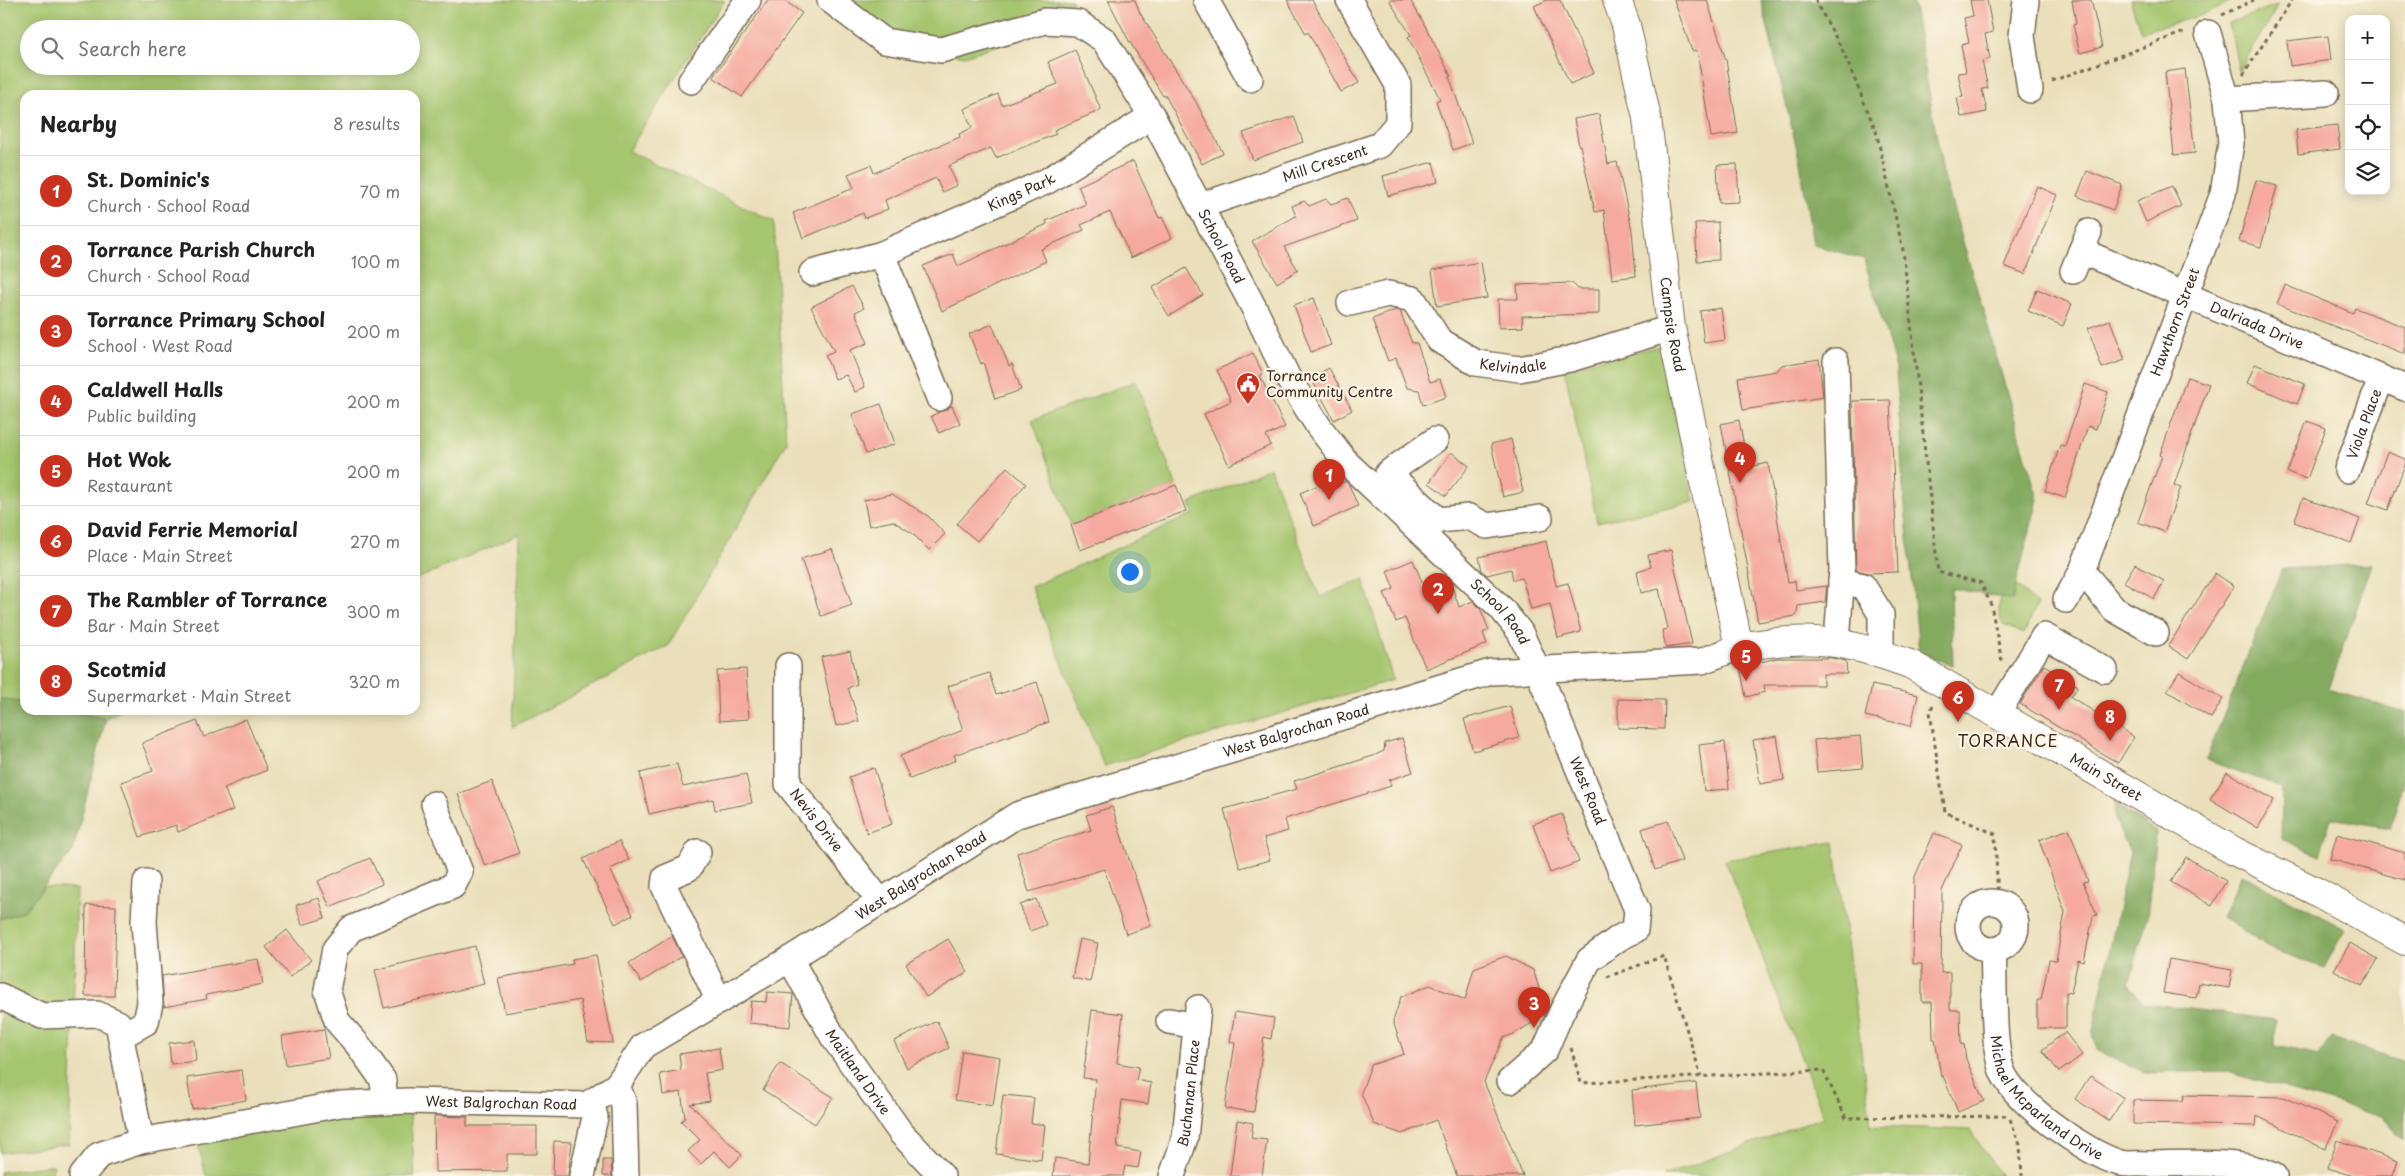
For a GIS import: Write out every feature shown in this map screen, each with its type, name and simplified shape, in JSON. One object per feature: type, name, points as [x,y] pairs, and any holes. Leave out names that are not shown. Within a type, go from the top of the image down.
[{"type":"main road","name":"Campsie Road","points":[[1617,0],[1626,25],[1647,118],[1671,328],[1739,647]]},
{"type":"main road","name":"Main Street","points":[[1739,647],[1790,641],[1837,643],[1881,654],[1910,664],[2234,850],[2315,891],[2405,941]]},
{"type":"street","points":[[691,81],[748,0]]},
{"type":"street","name":"School Road","points":[[830,0],[884,41],[942,50],[1045,21],[1078,23],[1104,40],[1152,116],[1253,306],[1288,378],[1319,427],[1348,463],[1430,526],[1520,632],[1538,671]]},
{"type":"street","points":[[1206,0],[1250,79]]},
{"type":"street","name":"Mill Crescent","points":[[1200,206],[1380,144],[1398,124],[1398,85],[1349,0]]},
{"type":"street","points":[[2026,0],[2022,36],[2030,90]]},
{"type":"street","name":"Hawthorn Street","points":[[2066,600],[2082,571],[2223,194],[2231,143],[2228,99],[2208,25]]},
{"type":"street","points":[[2228,99],[2326,93]]},
{"type":"street","name":"Kings Park","points":[[812,273],[882,254],[1047,182],[1152,116]]},
{"type":"street","name":"Dalriada Drive","points":[[2081,251],[2405,388]]},
{"type":"street","points":[[882,254],[939,398]]},
{"type":"street","name":"Kelvindale","points":[[1350,303],[1388,294],[1412,299],[1439,340],[1476,363],[1519,369],[1570,358],[1671,328]]},
{"type":"street","points":[[1836,361],[1841,581],[1837,643]]},
{"type":"street","name":"Viola Place","points":[[2347,470],[2381,379]]},
{"type":"street","points":[[1435,440],[1388,473],[1430,526],[1469,517],[1487,526],[1540,518]]},
{"type":"street","points":[[2082,571],[2114,609],[2156,633]]},
{"type":"street","points":[[1841,581],[1863,586],[1881,614],[1881,654]]},
{"type":"street","points":[[1997,714],[2044,636],[2105,670]]},
{"type":"street","name":"West Balgrochan Road","points":[[82,1176],[99,1155],[141,1141],[341,1104],[384,1102],[587,1105],[617,1085],[643,1046],[790,959],[1017,815],[1491,672],[1702,661],[1739,647]]},
{"type":"street","name":"Nevis Drive","points":[[788,666],[788,784],[880,901]]},
{"type":"street","name":"West Road","points":[[1538,671],[1637,910],[1635,930],[1619,938],[1589,960],[1573,990]]},
{"type":"street","points":[[384,1102],[383,1080],[358,1045],[337,1021],[326,990],[335,949],[351,929],[453,886],[460,872],[434,804]]},
{"type":"street","points":[[698,852],[689,868],[665,878],[664,886],[719,1001]]},
{"type":"street","points":[[121,1036],[146,1022],[150,1003],[144,922],[146,882]]},
{"type":"street","points":[[1998,902],[2011,910],[2015,917],[2016,932],[2008,945],[1993,950],[1978,945],[1969,931],[1968,923],[1971,915],[1982,904],[1998,902]]},
{"type":"street","name":"Michael Mcparland Drive","points":[[1993,950],[1996,1034],[2001,1068],[2012,1087],[2018,1110],[2087,1149],[2121,1163],[2232,1165],[2262,1170],[2274,1176]]},
{"type":"street","name":"Maitland Drive","points":[[790,959],[844,1053],[901,1134],[942,1176]]},
{"type":"street","points":[[1510,1081],[1545,1050],[1561,1012],[1573,990]]},
{"type":"street","points":[[0,996],[42,1016],[97,1014],[118,1023],[141,1141]]},
{"type":"street","name":"Buchanan Place","points":[[1169,1021],[1197,1017],[1185,1138],[1172,1176]]},
{"type":"street","points":[[617,1085],[624,1104],[626,1176]]},
{"type":"street","points":[[582,1176],[594,1116],[591,1102]]},
{"type":"path","points":[[1815,0],[1842,48],[1876,131],[1904,250],[1938,572],[1981,583],[1991,605],[2001,658]]},
{"type":"path","points":[[2030,90],[2208,25],[2254,0]]},
{"type":"path","points":[[2228,99],[2292,0]]},
{"type":"path","points":[[1942,683],[1930,712],[1945,812],[1995,834],[1998,902]]},
{"type":"path","points":[[1573,990],[1664,956],[1701,1076]]},
{"type":"path","points":[[1561,1012],[1581,1083],[1823,1070],[1846,1118],[2004,1118],[2018,1110],[2022,1176]]},
{"type":"green space","points":[[0,0],[725,0],[628,151],[774,221],[786,442],[668,646],[512,727],[519,534],[420,578],[420,90],[20,90],[20,702],[0,699]]},
{"type":"green space","points":[[831,0],[1072,0],[1072,22],[964,56],[884,41]]},
{"type":"green space","points":[[1761,0],[1913,0],[1943,173],[2038,499],[2012,600],[1951,588],[1953,666],[1919,652],[1903,486],[1896,368],[1864,259],[1813,245],[1800,162]]},
{"type":"green space","points":[[2130,0],[2234,0],[2200,16],[2141,32]]},
{"type":"green space","points":[[2279,4],[2239,71],[2229,23]]},
{"type":"green space","points":[[1660,346],[1694,502],[1597,522],[1564,367]]},
{"type":"green space","points":[[1136,381],[1176,485],[1071,525],[1032,420]]},
{"type":"green space","points":[[1270,468],[1320,597],[1363,579],[1393,680],[1104,766],[1031,587],[1193,514],[1190,503]]},
{"type":"green space","points":[[2372,564],[2329,689],[2405,713],[2405,779],[2390,828],[2331,818],[2320,855],[2281,839],[2282,787],[2206,760],[2282,569]]},
{"type":"green space","points":[[2009,579],[2037,604],[2024,634],[2003,625],[2000,619],[2000,601]]},
{"type":"green space","points":[[0,699],[20,702],[20,715],[90,715],[106,718],[73,851],[24,911],[0,919]]},
{"type":"green space","points":[[90,715],[112,715],[106,718]]},
{"type":"green space","points":[[2114,803],[2156,832],[2147,919],[2129,984],[2144,1003],[2276,1020],[2275,1046],[2320,1055],[2332,1038],[2405,1062],[2405,1140],[2381,1116],[2223,1071],[2146,1073],[2098,1051],[2092,1036],[2130,852],[2116,822]]},
{"type":"green space","points":[[1834,842],[1871,1126],[1970,1130],[2001,1176],[1663,1176],[1824,1117],[1725,860]]},
{"type":"green space","points":[[2241,874],[2345,929],[2324,968],[2269,948],[2222,917]]},
{"type":"green space","points":[[44,887],[77,889],[69,1144],[0,1153],[0,919],[24,911]]},
{"type":"green space","points":[[409,1101],[415,1176],[206,1176],[195,1131]]},
{"type":"green space","points":[[54,1165],[51,1176],[0,1176],[0,1172]]},
{"type":"building","points":[[768,0],[784,0],[802,13],[742,97],[713,77]]},
{"type":"building","points":[[1108,0],[1135,0],[1140,13],[1196,102],[1223,153],[1202,164],[1165,95],[1163,96],[1128,39]]},
{"type":"building","points":[[1287,0],[1312,0],[1359,83],[1341,92],[1308,32],[1306,34]]},
{"type":"building","points":[[1389,0],[1410,0],[1422,20],[1451,76],[1449,76],[1472,143],[1453,150],[1436,101],[1440,99],[1408,37],[1411,35]]},
{"type":"building","points":[[1547,0],[1560,0],[1594,73],[1570,84],[1534,6]]},
{"type":"building","points":[[1674,0],[1707,0],[1726,60],[1738,133],[1711,137],[1697,50],[1692,51]]},
{"type":"building","points":[[1970,0],[1987,0],[1993,32],[1985,34],[1990,59],[1982,61],[1988,88],[1982,89],[1987,112],[1961,117],[1957,98],[1963,97],[1958,73],[1966,72],[1961,45],[1969,43],[1964,18],[1973,16]]},
{"type":"building","points":[[2072,0],[2091,0],[2102,47],[2080,53],[2073,25],[2076,24]]},
{"type":"building","points":[[2328,36],[2331,60],[2290,66],[2287,41]]},
{"type":"building","points":[[1075,50],[1101,110],[1054,130],[1056,134],[996,158],[991,148],[949,166],[957,185],[942,192],[936,178],[885,200],[888,209],[865,218],[863,213],[803,238],[793,213],[854,188],[848,174],[871,165],[874,173],[960,137],[959,134],[972,128],[964,109],[998,94],[1002,105],[1058,84],[1048,62]]},
{"type":"building","points":[[2185,69],[2195,153],[2174,155],[2165,72]]},
{"type":"building","points":[[1599,114],[1608,164],[1617,162],[1632,230],[1636,276],[1612,279],[1604,210],[1595,212],[1579,146],[1574,119]]},
{"type":"building","points":[[1294,116],[1303,142],[1253,160],[1243,133]]},
{"type":"building","points":[[2337,125],[2340,149],[2298,154],[2296,130]]},
{"type":"building","points":[[1133,161],[1159,218],[1162,217],[1172,238],[1131,258],[1110,212],[1081,225],[1084,230],[1041,249],[1046,261],[942,311],[923,266],[953,254],[958,266],[1047,224],[1046,221],[1086,204],[1078,186]]},
{"type":"building","points":[[1433,162],[1438,182],[1388,196],[1383,176]]},
{"type":"building","points":[[1737,164],[1739,202],[1719,203],[1717,165]]},
{"type":"building","points":[[2087,171],[2122,185],[2113,210],[2077,196]]},
{"type":"building","points":[[2256,180],[2277,186],[2261,247],[2239,241]]},
{"type":"building","points":[[2037,186],[2057,195],[2025,274],[2004,266]]},
{"type":"building","points":[[2172,186],[2181,206],[2146,222],[2137,201]]},
{"type":"building","points":[[1348,198],[1357,221],[1284,247],[1298,270],[1277,283],[1252,241],[1296,216],[1292,206],[1304,201],[1309,206],[1326,199],[1331,204]]},
{"type":"building","points":[[1718,222],[1719,260],[1697,261],[1695,223]]},
{"type":"building","points":[[1481,262],[1487,298],[1437,306],[1432,270]]},
{"type":"building","points":[[1186,268],[1203,295],[1169,316],[1152,288]]},
{"type":"building","points":[[1572,283],[1578,289],[1599,289],[1599,314],[1522,316],[1523,327],[1499,328],[1498,299],[1518,299],[1517,285]]},
{"type":"building","points":[[2285,285],[2353,313],[2355,308],[2405,327],[2405,354],[2277,304]]},
{"type":"building","points":[[852,286],[864,308],[855,312],[868,343],[850,350],[865,387],[855,392],[846,375],[835,379],[825,355],[834,351],[811,307]]},
{"type":"building","points":[[2037,289],[2072,304],[2063,326],[2028,311]]},
{"type":"building","points":[[1314,298],[1331,345],[1311,352],[1294,305]]},
{"type":"building","points":[[1721,308],[1725,340],[1704,343],[1700,311]]},
{"type":"building","points":[[1396,310],[1400,311],[1412,343],[1417,343],[1430,382],[1440,379],[1446,397],[1423,405],[1419,390],[1407,388],[1396,358],[1388,361],[1372,319]]},
{"type":"building","points":[[2110,320],[2125,360],[2102,368],[2088,328]]},
{"type":"building","points":[[992,324],[1009,366],[1012,364],[1021,390],[995,399],[983,362],[981,364],[969,334]]},
{"type":"building","name":"Torrance Community Centre","points":[[1253,353],[1263,374],[1260,376],[1285,427],[1266,436],[1271,445],[1229,465],[1204,414],[1231,401],[1217,370]]},
{"type":"building","points":[[1819,359],[1823,397],[1743,410],[1738,377],[1777,371],[1782,365]]},
{"type":"building","points":[[2255,364],[2305,384],[2297,404],[2247,383]]},
{"type":"building","points":[[1329,368],[1352,410],[1334,420],[1311,378]]},
{"type":"building","points":[[2187,377],[2209,384],[2174,485],[2181,487],[2164,532],[2138,522],[2162,456],[2160,455]]},
{"type":"building","points":[[2085,384],[2108,392],[2096,429],[2088,426],[2065,498],[2045,491],[2060,445],[2065,446]]},
{"type":"building","points":[[1890,400],[1898,572],[1868,573],[1856,570],[1852,401]]},
{"type":"building","points":[[881,404],[895,444],[866,454],[852,414]]},
{"type":"building","points":[[952,406],[960,423],[939,433],[931,416]]},
{"type":"building","points":[[1739,420],[1748,467],[1768,463],[1788,582],[1795,581],[1796,590],[1827,586],[1825,602],[1798,606],[1796,616],[1758,622],[1721,424]]},
{"type":"building","points":[[2307,421],[2326,428],[2307,479],[2287,472]]},
{"type":"building","points":[[1511,439],[1523,492],[1503,497],[1491,444]]},
{"type":"building","points":[[1451,452],[1469,466],[1446,496],[1429,483]]},
{"type":"building","points":[[2387,452],[2405,459],[2405,464],[2388,510],[2368,503]]},
{"type":"building","points":[[1007,467],[1026,484],[977,541],[957,524]]},
{"type":"building","points":[[1346,481],[1358,506],[1314,526],[1300,493],[1321,484],[1324,491]]},
{"type":"building","points":[[1176,485],[1186,511],[1080,550],[1071,525]]},
{"type":"building","points":[[892,494],[928,516],[945,534],[929,550],[912,533],[893,521],[869,526],[864,500]]},
{"type":"building","points":[[2303,498],[2360,519],[2351,543],[2294,522]]},
{"type":"building","points":[[1546,541],[1556,586],[1568,583],[1581,632],[1558,638],[1550,604],[1531,609],[1522,578],[1513,580],[1511,569],[1487,575],[1482,571],[1479,557]]},
{"type":"building","points":[[832,549],[852,605],[821,616],[801,559]]},
{"type":"building","points":[[1671,550],[1692,644],[1666,648],[1662,630],[1668,629],[1659,589],[1641,593],[1637,571],[1651,567],[1648,555]]},
{"type":"building","points":[[1413,560],[1428,597],[1452,587],[1459,607],[1473,601],[1480,608],[1489,630],[1483,633],[1487,644],[1426,669],[1405,618],[1396,622],[1384,593],[1394,589],[1387,571]]},
{"type":"building","points":[[2135,564],[2164,581],[2154,599],[2124,582]]},
{"type":"building","points":[[2215,573],[2234,586],[2188,659],[2168,646]]},
{"type":"building","points":[[850,651],[857,684],[848,688],[859,721],[836,726],[821,657]]},
{"type":"building","points":[[1777,658],[1832,658],[1846,661],[1847,674],[1823,674],[1823,685],[1764,685],[1765,692],[1746,697],[1740,667]]},
{"type":"building","points":[[2044,665],[2078,686],[2071,697],[2134,737],[2118,763],[2020,704]]},
{"type":"building","points":[[746,669],[749,719],[719,721],[717,671]]},
{"type":"building","points":[[2179,672],[2223,699],[2211,718],[2167,691]]},
{"type":"building","points":[[989,673],[996,695],[1037,682],[1049,722],[954,755],[956,760],[910,779],[900,756],[963,730],[948,686]]},
{"type":"building","points":[[1872,685],[1918,695],[1911,726],[1865,716]]},
{"type":"building","points":[[1618,699],[1665,700],[1664,729],[1618,728]]},
{"type":"building","points":[[1510,706],[1519,738],[1473,751],[1464,719]]},
{"type":"building","points":[[246,719],[267,770],[224,788],[233,810],[178,832],[176,825],[140,837],[121,782],[153,771],[142,743],[197,721],[204,737]]},
{"type":"building","points":[[1777,736],[1784,780],[1760,784],[1753,740]]},
{"type":"building","points":[[1860,736],[1863,768],[1817,772],[1814,740]]},
{"type":"building","points":[[1402,738],[1413,772],[1389,780],[1391,786],[1285,819],[1288,831],[1264,838],[1270,860],[1240,868],[1224,809],[1297,789],[1294,781],[1373,756],[1384,751],[1385,743]]},
{"type":"building","points":[[1725,742],[1729,789],[1704,791],[1699,745]]},
{"type":"building","points":[[677,764],[683,787],[746,774],[752,803],[715,810],[713,799],[649,814],[640,773]]},
{"type":"building","points":[[874,768],[892,824],[867,833],[849,777]]},
{"type":"building","points":[[2227,772],[2274,800],[2258,828],[2210,799]]},
{"type":"building","points":[[492,781],[519,853],[485,866],[458,794]]},
{"type":"building","points":[[1112,807],[1151,926],[1126,934],[1104,869],[1029,892],[1017,853],[1091,830],[1086,815]]},
{"type":"building","points":[[1562,814],[1579,862],[1550,873],[1533,824]]},
{"type":"building","points":[[1668,821],[1682,861],[1655,870],[1642,829]]},
{"type":"building","points":[[2069,829],[2088,881],[2083,882],[2097,915],[2093,916],[2084,962],[2078,960],[2071,993],[2066,992],[2066,1028],[2037,1028],[2037,1000],[2041,1000],[2049,960],[2056,961],[2065,912],[2039,840]]},
{"type":"building","points":[[1934,833],[1962,845],[1942,891],[1941,973],[1950,972],[1950,1010],[1960,1010],[1961,1045],[1964,1044],[1966,1059],[1984,1101],[1958,1112],[1943,1076],[1941,1077],[1935,1039],[1933,1039],[1932,1002],[1922,1002],[1922,964],[1913,964],[1914,879]]},
{"type":"building","points":[[2337,834],[2405,853],[2405,880],[2330,859]]},
{"type":"building","points":[[619,841],[629,860],[610,869],[633,915],[615,924],[583,859]]},
{"type":"building","points":[[2186,857],[2226,881],[2212,906],[2171,882]]},
{"type":"building","points":[[370,858],[382,884],[330,907],[318,881]]},
{"type":"building","points":[[319,898],[325,918],[302,925],[296,905]]},
{"type":"building","points":[[1036,899],[1046,925],[1030,931],[1020,905]]},
{"type":"building","points":[[86,905],[116,906],[114,996],[85,996]]},
{"type":"building","points":[[287,930],[311,960],[290,977],[266,947]]},
{"type":"building","points":[[672,936],[682,956],[641,982],[629,963]]},
{"type":"building","points":[[948,939],[968,972],[926,997],[906,964]]},
{"type":"building","points":[[1080,939],[1098,943],[1090,982],[1072,978]]},
{"type":"building","points":[[2350,943],[2378,959],[2362,986],[2334,970]]},
{"type":"building","points":[[475,946],[484,984],[384,1008],[375,970]]},
{"type":"building","points":[[596,955],[613,1043],[588,1042],[580,1000],[505,1013],[498,978],[573,964],[572,959]]},
{"type":"building","points":[[1506,956],[1533,970],[1542,997],[1532,1023],[1514,1034],[1503,1038],[1484,1082],[1523,1176],[1457,1176],[1436,1120],[1402,1134],[1374,1124],[1361,1093],[1371,1065],[1404,1054],[1393,1021],[1401,997],[1430,985],[1465,1000],[1474,968]]},
{"type":"building","points":[[258,959],[263,984],[206,995],[207,999],[164,1007],[162,976]]},
{"type":"building","points":[[2169,959],[2232,970],[2229,988],[2199,983],[2196,998],[2163,993]]},
{"type":"building","points":[[767,992],[793,994],[790,1027],[749,1023],[751,1001],[766,1002]]},
{"type":"building","points":[[1092,1010],[1123,1014],[1117,1063],[1139,1067],[1136,1080],[1151,1083],[1148,1104],[1122,1100],[1117,1148],[1141,1152],[1138,1168],[1125,1166],[1123,1176],[1053,1176],[1055,1158],[1088,1163],[1096,1079],[1083,1078]]},
{"type":"building","points":[[1235,1012],[1274,1018],[1271,1039],[1264,1037],[1254,1112],[1225,1108],[1235,1043],[1230,1042]]},
{"type":"building","points":[[937,1021],[949,1048],[907,1068],[894,1041]]},
{"type":"building","points":[[324,1029],[329,1058],[286,1065],[282,1036]]},
{"type":"building","points":[[2065,1032],[2082,1055],[2059,1072],[2042,1050]]},
{"type":"building","points":[[194,1040],[196,1061],[171,1064],[169,1043]]},
{"type":"building","points":[[719,1048],[722,1070],[705,1073],[710,1101],[690,1104],[742,1155],[730,1167],[714,1151],[701,1164],[688,1151],[700,1140],[681,1121],[685,1118],[681,1092],[663,1095],[660,1074],[681,1070],[679,1054]]},
{"type":"building","points":[[962,1051],[1000,1057],[993,1106],[955,1100]]},
{"type":"building","points":[[780,1063],[833,1097],[815,1124],[763,1090]]},
{"type":"building","points":[[242,1070],[246,1100],[192,1109],[187,1078]]},
{"type":"building","points":[[2090,1076],[2124,1098],[2109,1121],[2075,1099]]},
{"type":"building","points":[[1696,1083],[1700,1118],[1635,1125],[1632,1090]]},
{"type":"building","points":[[1003,1095],[1034,1098],[1031,1123],[1045,1125],[1041,1160],[996,1154]]},
{"type":"building","points":[[2184,1095],[2283,1097],[2338,1122],[2325,1149],[2257,1116],[2256,1126],[2133,1124],[2133,1100],[2183,1101]]},
{"type":"building","points":[[434,1116],[467,1117],[467,1126],[537,1126],[537,1154],[507,1154],[507,1171],[435,1172]]},
{"type":"building","points":[[1237,1120],[1253,1123],[1251,1138],[1267,1140],[1262,1176],[1230,1176]]},
{"type":"building","points":[[2337,1140],[2398,1161],[2393,1176],[2354,1176],[2328,1168]]},
{"type":"building","points":[[554,1141],[572,1142],[568,1176],[553,1176]]},
{"type":"building","points":[[603,1160],[611,1160],[612,1176],[603,1176]]},
{"type":"place","name":"Torrance Community Centre","points":[[1248,405]]},
{"type":"place","name":"Caldwell Halls","points":[[1740,483]]},
{"type":"place","name":"St. Dominic's","points":[[1329,500]]},
{"type":"place","name":"Torrance Parish Church","points":[[1438,614]]},
{"type":"place","name":"Hot Wok","points":[[1746,681]]},
{"type":"place","name":"The Rambler of Torrance","points":[[2059,710]]},
{"type":"place","name":"David Ferrie Memorial","points":[[1958,722]]},
{"type":"place","name":"Scotmid","points":[[2110,741]]},
{"type":"place","name":"Torrance Primary School","points":[[1534,1028]]},
{"type":"district","name":"TORRANCE","points":[[2008,741]]}]
